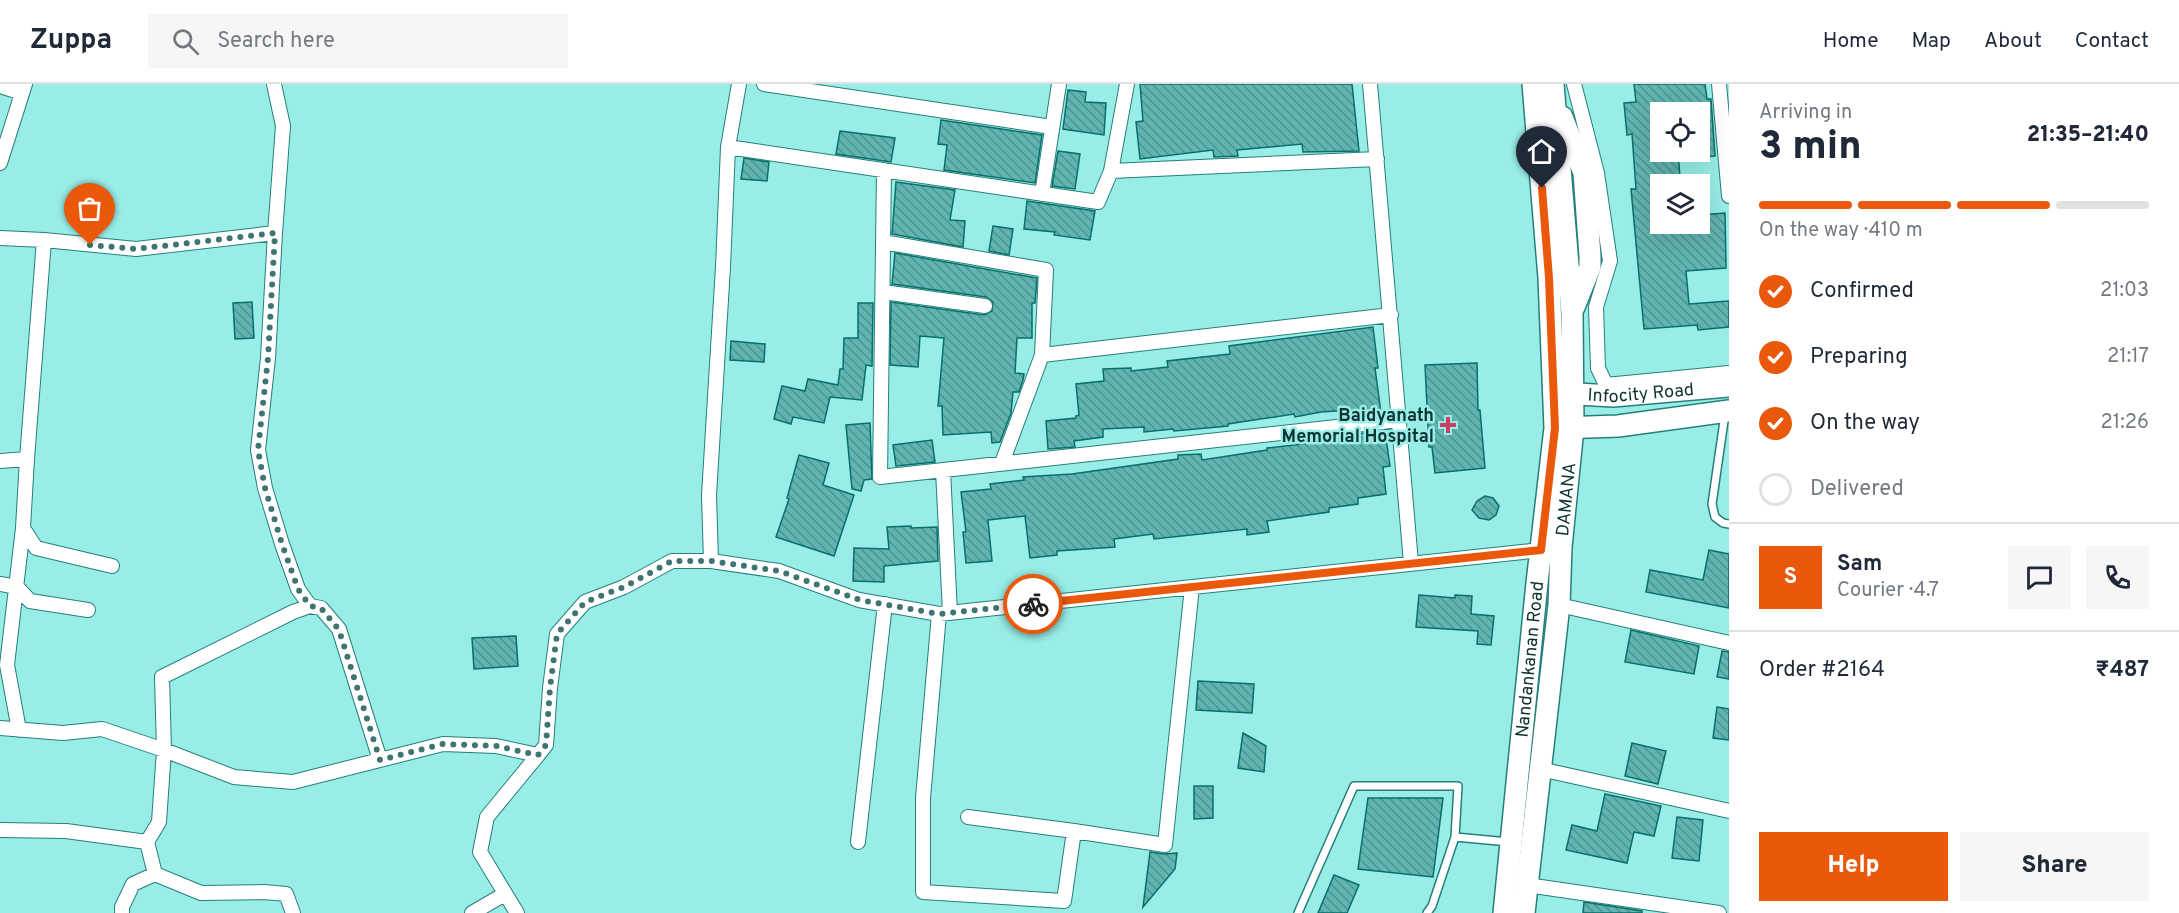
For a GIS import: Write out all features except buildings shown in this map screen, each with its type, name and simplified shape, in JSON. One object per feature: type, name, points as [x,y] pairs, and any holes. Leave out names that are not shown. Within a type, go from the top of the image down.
[{"type":"main road","points":[[1533,84],[1549,278],[1564,393]]},
{"type":"main road","name":"DAMANA","points":[[1524,913],[1559,605],[1564,393],[1572,313],[1590,267],[1584,173],[1553,91]]},
{"type":"main road","name":"Infocity Road","points":[[1564,393],[1632,395],[1729,386]]},
{"type":"main road","name":"Infocity Road","points":[[1564,428],[1618,426],[1727,411]]},
{"type":"main road","name":"Nandankanan Road","points":[[1504,913],[1541,550],[1564,428]]},
{"type":"main road","points":[[1526,690],[1548,692]]},
{"type":"street","points":[[274,84],[283,126],[268,358],[258,450],[265,488],[282,544],[298,589],[310,606]]},
{"type":"street","points":[[711,561],[709,495],[723,278],[728,147],[740,84]]},
{"type":"street","points":[[764,84],[1052,127]]},
{"type":"street","points":[[1042,194],[1059,84]]},
{"type":"street","points":[[728,147],[1098,202],[1111,171],[1126,84]]},
{"type":"street","points":[[1370,84],[1411,563]]},
{"type":"street","points":[[1574,84],[1597,173],[1610,261],[1596,307],[1598,368],[1606,385],[1729,373]]},
{"type":"street","points":[[1719,84],[1729,196]]},
{"type":"street","points":[[0,86],[24,88],[0,164]]},
{"type":"street","points":[[1111,171],[1377,159]]},
{"type":"street","points":[[884,170],[880,477],[1400,420]]},
{"type":"street","points":[[0,238],[136,249],[275,233]]},
{"type":"street","points":[[19,730],[7,665],[23,528],[44,240]]},
{"type":"street","points":[[883,242],[1046,270],[1042,355],[1002,463]]},
{"type":"street","points":[[883,292],[985,306]]},
{"type":"street","points":[[1042,355],[1391,315]]},
{"type":"street","points":[[0,460],[27,459]]},
{"type":"street","points":[[943,470],[944,613],[923,798],[923,892],[1065,902],[1074,831]]},
{"type":"street","points":[[23,528],[36,548],[112,566]]},
{"type":"street","points":[[517,913],[480,852],[487,817],[546,745],[557,634],[585,602],[624,587],[672,561],[711,561],[779,571],[860,600],[944,613],[1541,550]]},
{"type":"street","points":[[0,584],[16,587],[30,601],[88,610]]},
{"type":"street","points":[[968,817],[1165,845],[1192,587]]},
{"type":"street","points":[[858,842],[885,604]]},
{"type":"street","points":[[1559,605],[1729,643]]},
{"type":"street","points":[[155,874],[147,842],[159,822],[164,750],[162,677],[293,612],[310,606],[321,608],[339,630],[380,760]]},
{"type":"street","points":[[0,728],[63,733],[102,729],[234,777],[292,782],[443,744],[496,746],[538,755]]},
{"type":"street","points":[[1540,769],[1729,811]]},
{"type":"street","points":[[0,830],[66,831],[147,842]]},
{"type":"street","points":[[122,913],[122,907],[133,884],[155,874],[201,893],[264,891],[286,894],[293,913]]},
{"type":"street","points":[[1527,885],[1719,913]]},
{"type":"street","points":[[472,913],[505,894]]},
{"type":"lane","points":[[1727,411],[1712,504],[1715,517],[1729,524]]},
{"type":"lane","points":[[1298,913],[1354,786],[1458,786],[1455,837],[1432,906],[1427,913]]},
{"type":"lane","points":[[1455,837],[1511,842]]},
{"type":"way so far","points":[[90,245],[136,249],[275,233],[268,358],[258,450],[265,488],[298,589],[310,606],[321,608],[339,630],[380,760],[443,744],[496,746],[538,755],[546,745],[557,634],[585,602],[624,587],[672,561],[711,561],[779,571],[860,600],[939,614],[1033,604]]},
{"type":"place","name":"Baidyanath Memorial Hospital","points":[[1448,425]]},
{"type":"route","points":[[1033,604],[1541,550],[1555,428],[1555,387],[1542,188]]}]
